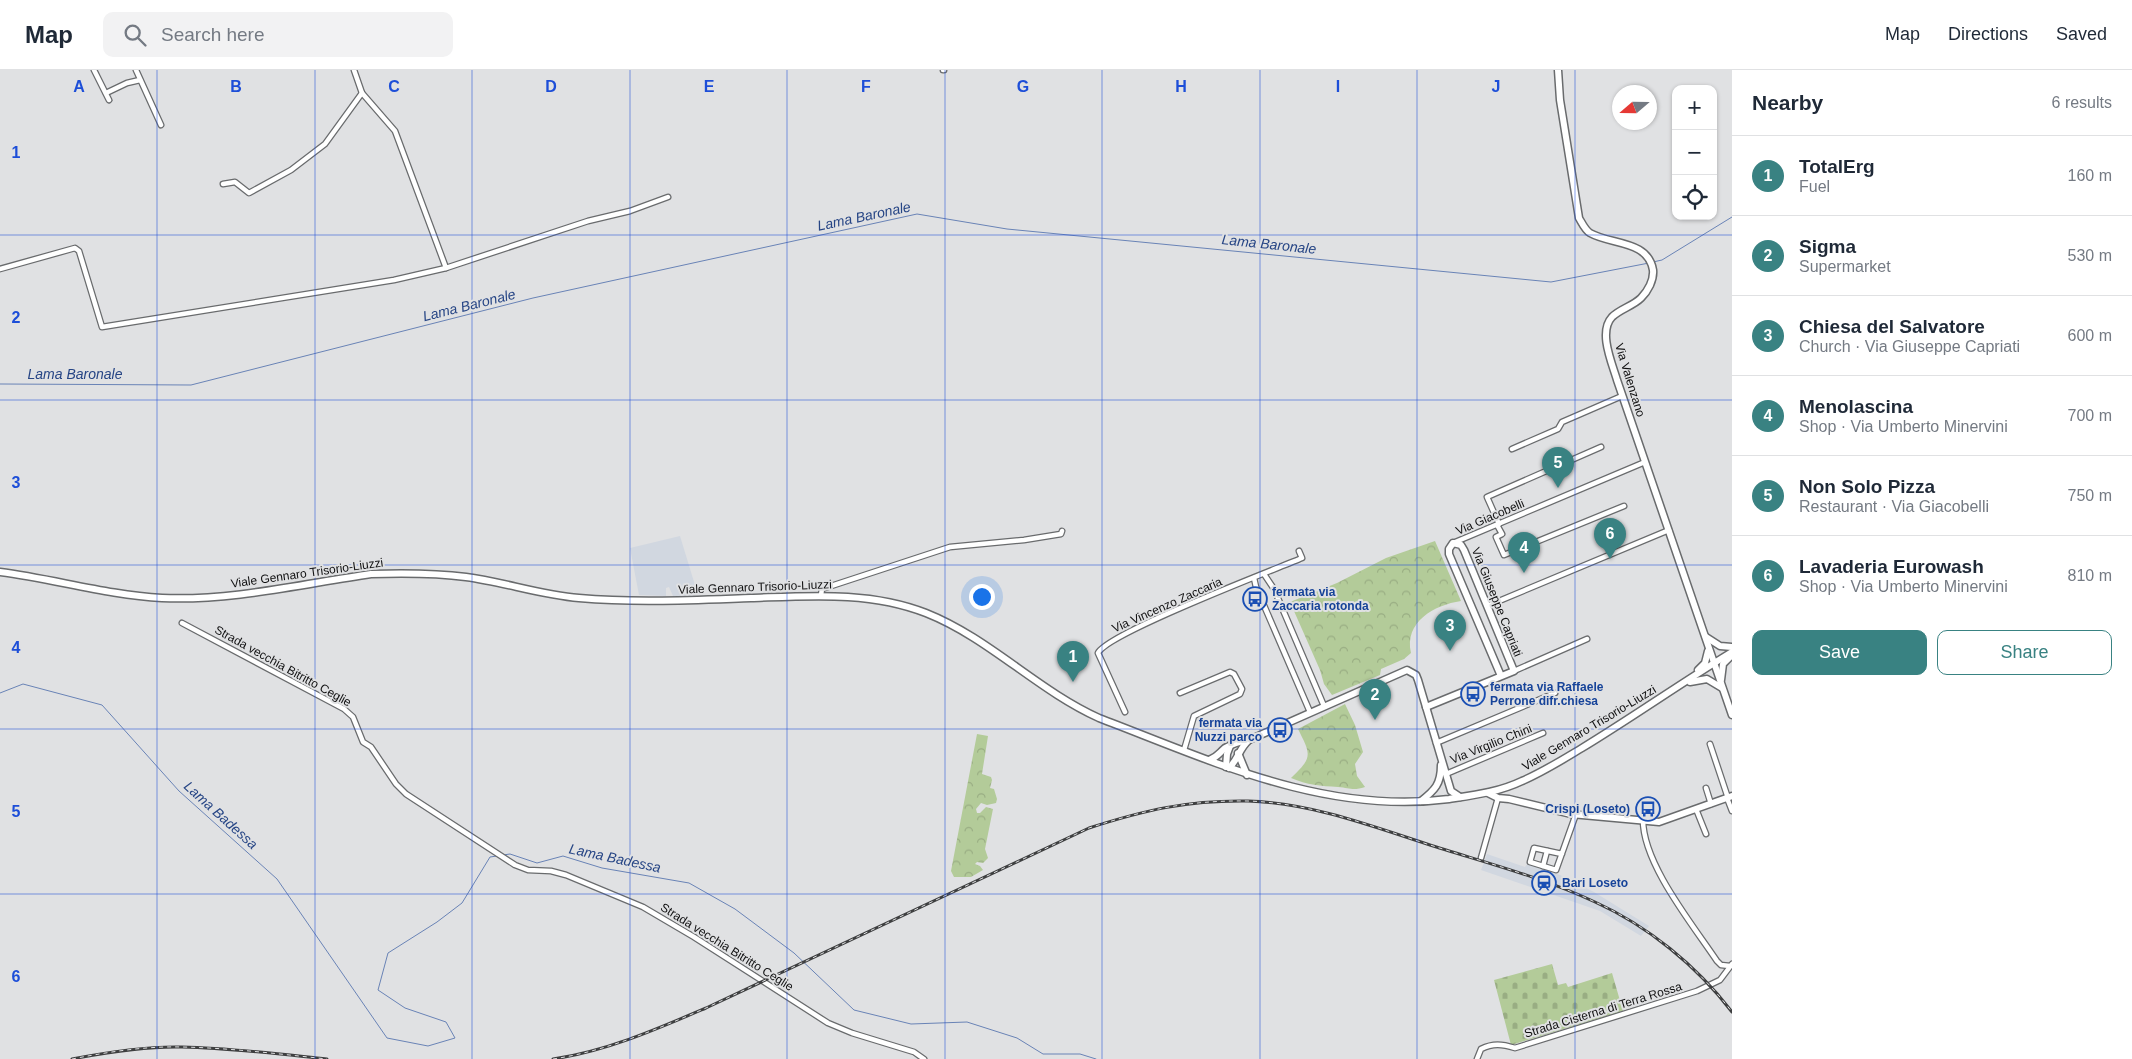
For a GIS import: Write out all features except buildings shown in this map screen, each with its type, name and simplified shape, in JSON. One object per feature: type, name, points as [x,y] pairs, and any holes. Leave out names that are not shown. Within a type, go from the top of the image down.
[{"type":"main road","name":"Via Valenzano","points":[[1558,70],[1560,100],[1579,218],[1589,233],[1640,250],[1650,263],[1653,274],[1651,283],[1641,298],[1613,316],[1607,328],[1607,344],[1622,396],[1732,715]]},
{"type":"main road","name":"Via Giuseppe Capriati","points":[[1501,676],[1449,554],[1453,543],[1458,543],[1463,547],[1514,671]]},
{"type":"main road","name":"Viale Gennaro Trisorio-Liuzzi","points":[[0,572],[118,593],[161,598],[215,597],[388,573],[468,577],[536,592],[580,598],[668,601],[821,595],[892,604],[926,613],[974,639],[1080,710],[1247,775],[1300,790],[1340,798],[1380,802],[1438,800],[1461,797],[1488,793],[1521,782],[1544,771],[1732,653]]},
{"type":"main road","points":[[1704,635],[1720,646],[1732,647]]},
{"type":"main road","points":[[1684,683],[1705,663],[1708,656],[1704,635]]},
{"type":"main road","points":[[1723,688],[1721,676],[1723,664],[1732,653]]},
{"type":"main road","points":[[1209,760],[1217,758],[1223,750],[1230,746],[1249,740],[1402,671],[1412,671],[1418,680],[1440,761],[1441,777],[1436,789],[1421,801]]},
{"type":"main road","points":[[1426,707],[1514,671]]},
{"type":"main road","points":[[1684,683],[1707,679],[1723,688]]},
{"type":"main road","points":[[1230,746],[1227,754],[1227,767],[1234,764],[1238,753],[1249,740]]},
{"type":"main road","points":[[1238,753],[1247,775]]},
{"type":"main road","points":[[1440,761],[1452,794],[1461,797]]},
{"type":"main road","points":[[1436,789],[1438,800],[1446,795],[1450,788]]},
{"type":"main road","points":[[1488,793],[1498,798],[1576,814],[1659,822],[1729,797]]},
{"type":"street","points":[[94,70],[109,100]]},
{"type":"street","points":[[136,70],[161,125]]},
{"type":"street","points":[[354,70],[362,93],[395,131],[446,268]]},
{"type":"street","points":[[106,93],[127,83],[140,80]]},
{"type":"street","points":[[223,184],[235,182],[250,193],[291,170],[325,144],[362,93]]},
{"type":"street","points":[[0,269],[75,248],[79,251],[102,327],[394,280],[446,268],[588,221],[630,211],[668,196]]},
{"type":"street","points":[[1512,449],[1558,429],[1562,422],[1622,396]]},
{"type":"street","points":[[1601,447],[1487,497],[1502,534],[1496,537],[1504,555],[1624,506]]},
{"type":"street","name":"Via Giacobelli","points":[[1453,543],[1645,462]]},
{"type":"street","points":[[1487,606],[1669,530]]},
{"type":"street","points":[[821,595],[822,589],[944,548],[1048,537],[1060,534],[1062,531]]},
{"type":"street","name":"Via Vincenzo Zaccaria","points":[[1125,712],[1098,653],[1100,648],[1114,639],[1170,612],[1302,558],[1299,551]]},
{"type":"street","points":[[1264,574],[1274,589],[1324,706]]},
{"type":"street","points":[[1254,578],[1256,587],[1310,712]]},
{"type":"street","name":"Strada vecchia Bitritto Ceglie","points":[[182,623],[344,709],[353,717],[363,742],[372,747],[396,784],[406,794],[515,865],[528,870],[551,870],[566,875],[643,908],[694,936],[828,1023],[852,1033],[914,1052],[924,1059]]},
{"type":"street","points":[[1514,671],[1587,639]]},
{"type":"street","points":[[1180,693],[1230,672],[1234,674],[1242,689],[1240,694],[1194,716],[1184,750]]},
{"type":"street","points":[[1436,744],[1555,693]]},
{"type":"street","name":"Via Virgilio Chini","points":[[1446,774],[1543,734]]},
{"type":"street","points":[[1710,744],[1729,797],[1732,811]]},
{"type":"street","points":[[1706,788],[1711,804]]},
{"type":"street","points":[[1481,858],[1498,798]]},
{"type":"street","points":[[1696,809],[1706,834]]},
{"type":"street","points":[[1562,854],[1534,848],[1530,862],[1556,870],[1562,854],[1576,814]]},
{"type":"street","points":[[1643,820],[1643,831],[1658,871],[1717,961],[1721,965],[1731,965]]},
{"type":"street","points":[[1543,866],[1547,851]]},
{"type":"street","name":"Strada Cisterna di Terra Rossa","points":[[1477,1059],[1481,1049],[1488,1046],[1498,1044],[1514,1048],[1697,990],[1720,980],[1727,973],[1731,965]]},
{"type":"shaded area","points":[[680,536],[698,595],[673,596],[669,587],[666,588],[666,596],[639,595],[630,548]]},
{"type":"shaded area","points":[[1487,854],[1525,867],[1527,864],[1560,875],[1594,892],[1649,926],[1641,936],[1600,911],[1481,870]]},
{"type":"green space","points":[[1435,541],[1461,601],[1441,606],[1423,617],[1412,632],[1410,642],[1411,653],[1404,659],[1381,669],[1380,675],[1332,695],[1324,684],[1320,670],[1290,602],[1337,583],[1386,558]]},
{"type":"green space","points":[[1345,704],[1355,725],[1363,752],[1355,764],[1357,776],[1365,787],[1354,789],[1320,786],[1291,778],[1303,765],[1308,755],[1298,729]]},
{"type":"green space","points":[[977,734],[988,736],[982,774],[991,777],[990,788],[994,789],[997,799],[996,803],[987,805],[981,803],[976,809],[977,813],[980,813],[986,807],[993,809],[985,849],[988,858],[983,863],[977,862],[975,864],[983,870],[971,877],[954,877],[951,871]]},
{"type":"green space","points":[[1552,964],[1558,985],[1566,983],[1568,987],[1612,973],[1623,1011],[1511,1045],[1494,980]]},
{"type":"waterway","name":"Lama Baronale","points":[[0,384],[191,385],[533,298],[917,214],[1007,229],[1551,282],[1649,263]]},
{"type":"waterway","name":"Lama Baronale","points":[[1653,262],[1662,260],[1732,217]]},
{"type":"waterway","name":"Lama Badessa","points":[[0,693],[23,684],[102,705],[179,791],[277,879],[387,1038],[428,1046],[455,1038],[446,1022],[405,1008],[378,990],[388,953],[437,922],[462,903],[490,857],[497,856]]},
{"type":"waterway","name":"Lama Badessa","points":[[503,855],[510,854],[537,863],[563,856],[602,868],[689,883],[735,909],[794,953],[854,1010],[911,1024],[967,1022],[1017,1038],[1043,1054],[1080,1054],[1096,1059]]},
{"type":"railway","points":[[553,1059],[612,1045],[706,1008],[1089,828],[1167,807],[1226,801],[1271,803],[1317,810],[1512,870],[1575,893],[1615,912],[1652,935],[1687,963],[1732,1012]]},
{"type":"railway","points":[[72,1059],[154,1047],[237,1050],[327,1059]]},
{"type":"place","name":"Non Solo Pizza","points":[[1558,488]]},
{"type":"place","name":"Lavaderia Eurowash","points":[[1610,559]]},
{"type":"place","name":"Menolascina","points":[[1524,573]]},
{"type":"place","name":"fermata via Zaccaria rotonda","points":[[1255,599]]},
{"type":"place","name":"Chiesa del Salvatore","points":[[1450,651]]},
{"type":"place","name":"TotalErg","points":[[1073,682]]},
{"type":"place","name":"fermata via Raffaele Perrone difr.chiesa","points":[[1473,694]]},
{"type":"place","name":"Sigma","points":[[1375,720]]},
{"type":"place","name":"fermata via Nuzzi parco","points":[[1280,730]]},
{"type":"place","name":"Crispi (Loseto)","points":[[1648,809]]},
{"type":"place","name":"Bari Loseto","points":[[1544,883]]}]
